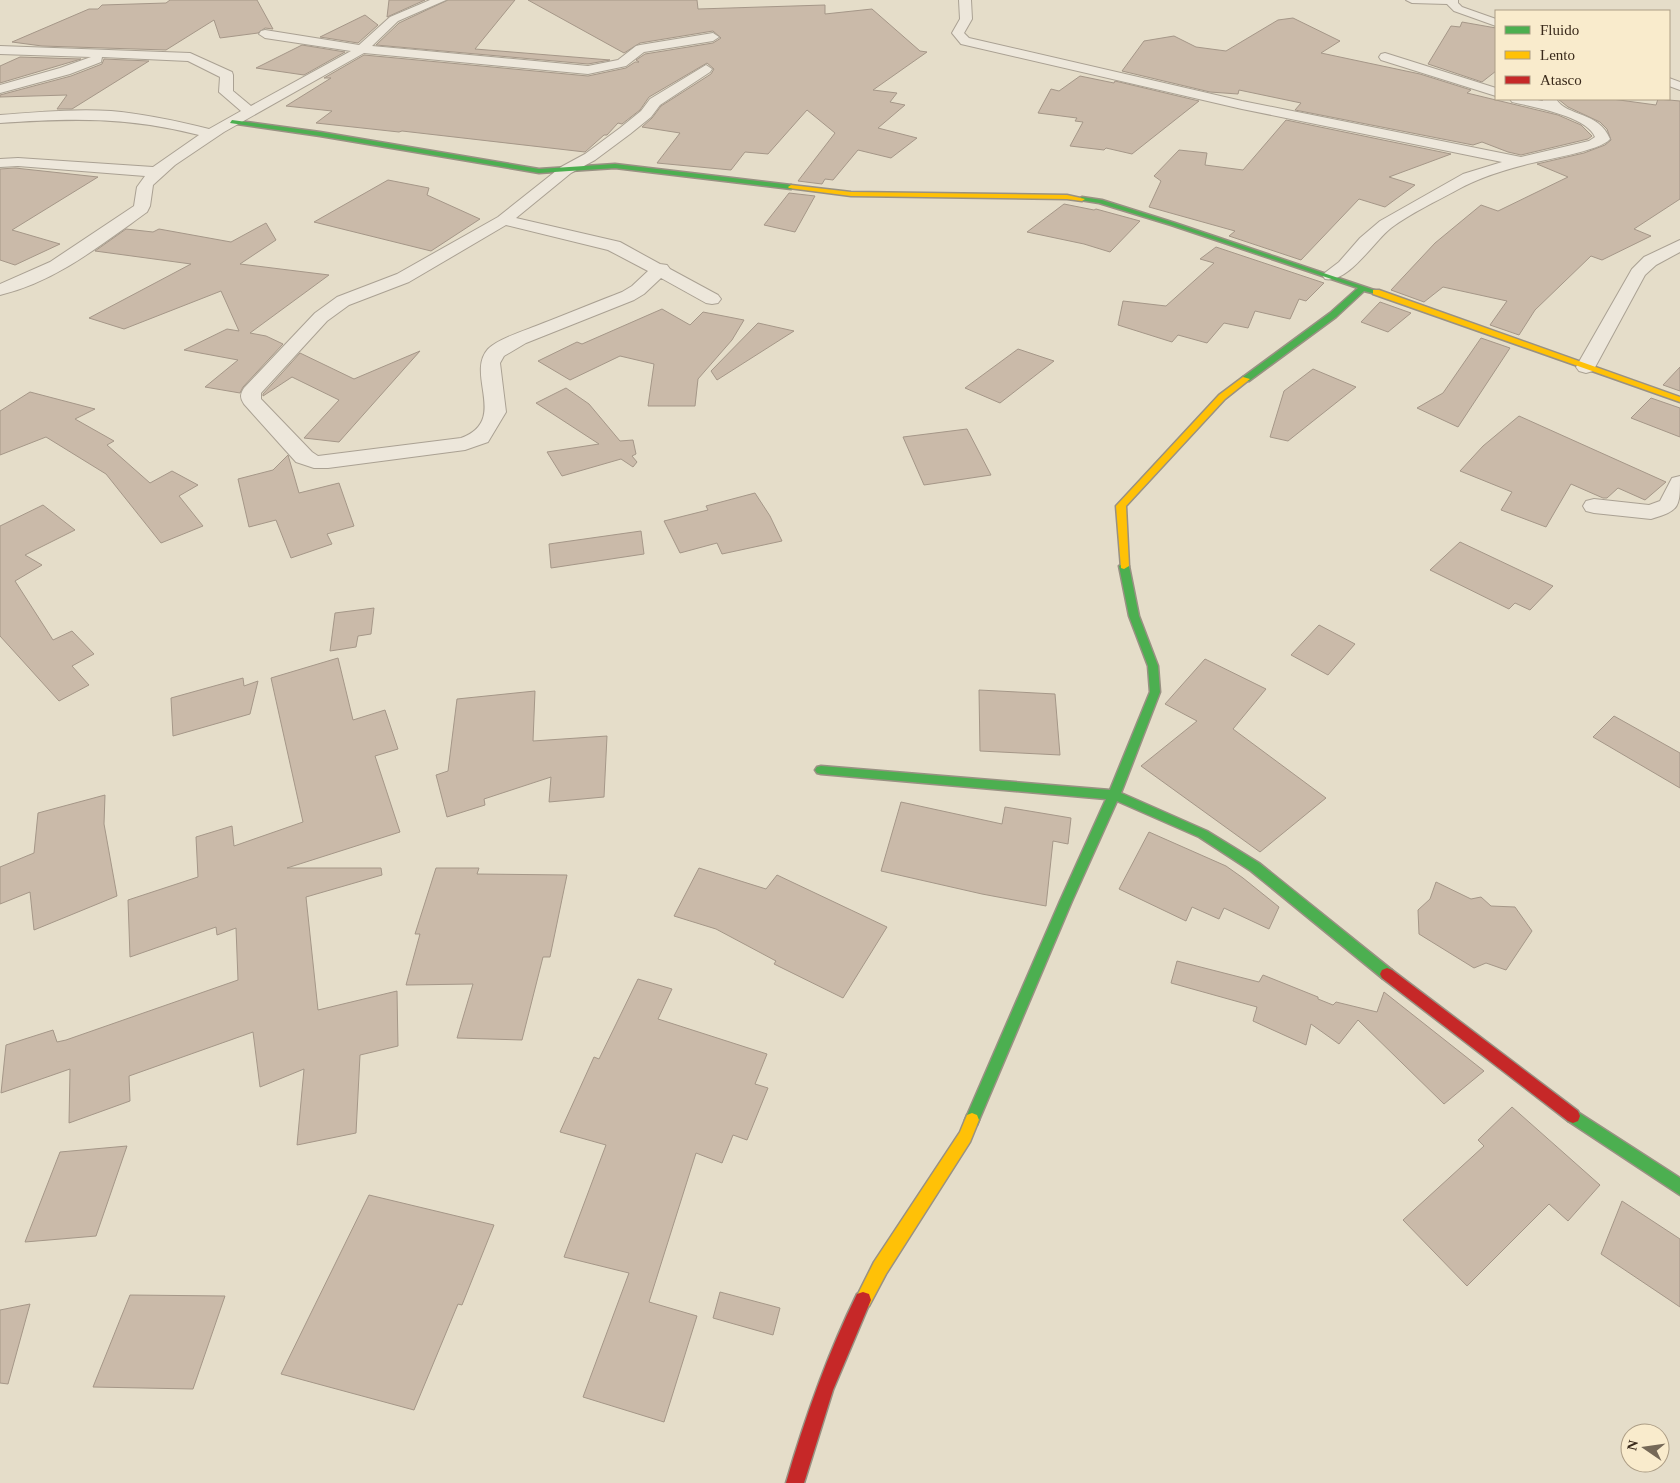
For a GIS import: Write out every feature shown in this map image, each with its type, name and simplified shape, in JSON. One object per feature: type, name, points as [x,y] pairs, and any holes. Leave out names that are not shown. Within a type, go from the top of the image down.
[{"type":"street","points":[[0,290],[28,281],[50,271],[141,209],[145,203],[143,190],[156,172],[211,134],[326,71],[362,49],[394,19],[440,0]]},
{"type":"street","points":[[964,0],[966,19],[958,33],[965,41],[1105,75],[1274,112],[1520,161]]},
{"type":"street","points":[[1412,0],[1451,0],[1458,10],[1495,23]]},
{"type":"street","points":[[265,34],[362,49],[588,70],[622,63],[640,48],[713,37]]},
{"type":"street","points":[[0,50],[190,57],[206,63],[213,70],[227,75],[226,92],[241,106],[251,111]]},
{"type":"street","points":[[0,89],[65,71],[113,54]]},
{"type":"street","points":[[1385,57],[1495,92]]},
{"type":"street","points":[[661,269],[638,290],[628,296],[519,339],[496,352],[490,362],[496,412],[481,438],[465,444],[328,462],[314,462],[304,457],[251,400],[251,392],[321,317],[343,301],[403,278],[504,220],[543,187],[566,170],[590,157],[646,114],[655,102],[706,69]]},
{"type":"street","points":[[1331,275],[1345,266],[1366,242],[1393,220],[1468,177],[1520,161],[1594,144],[1603,140],[1602,134],[1597,127],[1553,104],[1524,100]]},
{"type":"street","points":[[0,119],[91,116],[126,117],[167,123],[211,134]]},
{"type":"street","points":[[232,122],[320,134],[539,171],[615,166],[851,194],[1083,198],[1115,206],[1331,275],[1680,400]]},
{"type":"street","points":[[0,163],[18,162],[156,172]]},
{"type":"street","points":[[504,220],[614,246],[661,269],[712,299]]},
{"type":"street","points":[[1586,367],[1638,273],[1650,261],[1680,245]]},
{"type":"street","points":[[0,273],[28,281]]},
{"type":"street","points":[[795,1483],[809,1432],[842,1342],[880,1268],[965,1137],[1062,910],[1114,795],[1155,692],[1153,666],[1134,616],[1124,571],[1121,506],[1222,397],[1333,315],[1363,288]]},
{"type":"street","points":[[1594,506],[1651,512],[1669,505],[1680,483]]},
{"type":"street","points":[[821,770],[1114,795],[1203,834],[1255,867],[1381,969],[1590,1129],[1680,1187]]},
{"type":"building","points":[[170,0],[257,0],[273,29],[265,28],[258,33],[220,38],[214,20],[166,50],[42,46],[12,42],[89,9],[98,9],[102,5],[166,3]]},
{"type":"building","points":[[389,0],[425,0],[387,17]]},
{"type":"building","points":[[448,0],[515,0],[475,49],[610,60],[588,64],[376,45],[399,23]]},
{"type":"building","points":[[528,0],[697,0],[698,9],[825,5],[825,14],[872,9],[920,51],[927,52],[873,90],[897,93],[890,102],[905,105],[878,128],[917,138],[891,158],[858,150],[833,180],[825,179],[822,184],[798,181],[835,133],[807,110],[768,154],[745,152],[731,170],[657,163],[680,133],[642,127],[661,106],[711,74],[714,69],[707,63],[649,97],[640,110],[622,124],[618,123],[607,135],[604,135],[585,152],[316,123],[332,111],[286,106],[331,78],[324,78],[364,55],[588,76],[626,68],[635,62],[639,62],[636,60],[645,54],[713,43],[721,38],[713,31],[640,43],[624,53]]},
{"type":"building","points":[[365,15],[378,25],[358,43],[320,37]]},
{"type":"building","points":[[1293,18],[1340,41],[1321,53],[1420,74],[1471,90],[1467,93],[1558,115],[1581,125],[1592,136],[1588,139],[1521,155],[1482,142],[1473,145],[1295,110],[1301,103],[1239,90],[1238,94],[1210,92],[1122,71],[1144,41],[1174,36],[1196,47],[1226,51],[1278,20]]},
{"type":"building","points":[[1462,22],[1495,28],[1495,72],[1482,82],[1428,64],[1451,26],[1460,27]]},
{"type":"building","points":[[302,45],[345,52],[304,75],[256,68]]},
{"type":"building","points":[[20,57],[81,59],[0,83],[0,66]]},
{"type":"building","points":[[104,59],[149,61],[72,109],[57,109],[67,95],[0,97],[0,95],[71,76],[102,64]]},
{"type":"building","points":[[1080,76],[1114,83],[1115,81],[1199,101],[1132,154],[1106,148],[1104,150],[1070,146],[1083,122],[1075,121],[1077,118],[1038,113],[1051,89],[1059,91]]},
{"type":"building","points":[[1559,100],[1619,100],[1656,105],[1658,100],[1680,101],[1680,199],[1634,229],[1651,236],[1602,260],[1591,256],[1535,310],[1519,335],[1490,325],[1507,301],[1443,287],[1424,302],[1391,290],[1435,243],[1481,205],[1498,211],[1568,177],[1537,164],[1584,153],[1605,145],[1611,140],[1607,129],[1600,122],[1568,107]]},
{"type":"building","points":[[1286,120],[1451,154],[1389,177],[1415,185],[1385,207],[1359,199],[1301,260],[1229,236],[1235,231],[1149,207],[1161,181],[1154,176],[1179,150],[1207,153],[1205,165],[1243,170]]},
{"type":"building","points":[[15,168],[98,177],[12,230],[60,244],[15,265],[0,260],[0,169]]},
{"type":"building","points":[[388,180],[429,188],[427,195],[480,219],[431,251],[314,222]]},
{"type":"building","points":[[789,193],[815,196],[795,232],[764,225]]},
{"type":"building","points":[[1064,204],[1096,209],[1140,221],[1110,252],[1084,244],[1027,232]]},
{"type":"building","points":[[266,223],[276,240],[240,264],[329,275],[250,333],[266,336],[283,344],[243,387],[240,393],[205,387],[238,360],[184,350],[227,329],[239,331],[221,291],[124,329],[89,318],[191,264],[95,251],[126,229],[153,232],[159,229],[231,242]]},
{"type":"building","points":[[1216,247],[1324,283],[1306,301],[1299,299],[1290,319],[1255,311],[1248,328],[1224,323],[1207,343],[1178,335],[1172,342],[1118,325],[1123,301],[1166,306],[1214,263],[1200,259]]},
{"type":"building","points":[[1380,302],[1411,313],[1388,332],[1361,322]]},
{"type":"building","points":[[662,309],[690,325],[703,312],[744,320],[732,340],[698,379],[695,406],[648,406],[654,364],[620,356],[570,380],[538,361],[577,342],[582,344]]},
{"type":"building","points":[[758,323],[794,331],[717,380],[711,371]]},
{"type":"building","points":[[1481,338],[1510,348],[1458,427],[1417,408],[1443,393]]},
{"type":"building","points":[[1018,349],[1054,361],[1000,403],[965,388]]},
{"type":"building","points":[[420,351],[339,442],[304,438],[339,400],[292,377],[263,396],[300,353],[354,379]]},
{"type":"building","points":[[1680,367],[1680,391],[1663,385]]},
{"type":"building","points":[[1313,369],[1356,387],[1288,441],[1270,437],[1284,391]]},
{"type":"building","points":[[566,388],[589,404],[620,441],[633,440],[636,454],[632,456],[637,462],[633,467],[621,459],[562,476],[547,452],[599,444],[536,403]]},
{"type":"building","points":[[30,392],[95,409],[75,419],[114,441],[107,445],[150,483],[172,471],[198,485],[179,496],[203,526],[161,543],[106,474],[46,437],[0,455],[0,411]]},
{"type":"building","points":[[1651,398],[1680,408],[1680,437],[1631,418]]},
{"type":"building","points":[[1519,416],[1666,482],[1645,500],[1618,488],[1607,498],[1603,498],[1571,484],[1546,527],[1501,510],[1512,492],[1460,471],[1483,446]]},
{"type":"building","points":[[967,429],[991,475],[924,485],[903,437]]},
{"type":"building","points":[[288,455],[299,493],[339,483],[354,526],[327,534],[332,544],[291,558],[276,520],[249,527],[238,479],[273,470]]},
{"type":"building","points":[[755,493],[770,516],[782,541],[722,554],[717,543],[680,553],[664,521],[708,510],[706,506]]},
{"type":"building","points":[[43,505],[75,530],[25,555],[42,565],[15,581],[53,640],[72,631],[94,654],[72,666],[89,685],[59,701],[0,636],[0,526]]},
{"type":"building","points":[[641,531],[644,554],[551,568],[549,544]]},
{"type":"building","points":[[1460,542],[1553,586],[1530,610],[1515,603],[1509,609],[1430,570]]},
{"type":"building","points":[[374,608],[371,634],[358,636],[356,647],[330,651],[335,613]]},
{"type":"building","points":[[1319,625],[1355,644],[1328,675],[1291,655]]},
{"type":"building","points":[[338,658],[353,720],[385,710],[398,749],[375,756],[400,832],[287,868],[381,868],[382,875],[306,897],[318,1010],[397,991],[398,1046],[360,1055],[356,1133],[297,1145],[304,1069],[260,1087],[253,1032],[129,1076],[130,1101],[69,1123],[70,1069],[1,1093],[6,1045],[53,1030],[57,1042],[66,1040],[238,980],[236,928],[217,935],[216,927],[130,957],[128,900],[198,877],[196,837],[232,826],[234,846],[303,822],[271,678]]},
{"type":"building","points":[[1205,659],[1266,689],[1233,729],[1326,798],[1260,852],[1141,766],[1197,721],[1165,704]]},
{"type":"building","points":[[243,678],[244,686],[258,681],[250,714],[173,736],[171,698]]},
{"type":"building","points":[[979,690],[1055,694],[1060,755],[980,751]]},
{"type":"building","points":[[535,691],[533,741],[607,736],[604,797],[549,802],[551,777],[484,799],[485,805],[447,817],[436,775],[448,771],[457,699]]},
{"type":"building","points":[[1614,716],[1680,753],[1680,788],[1593,737]]},
{"type":"building","points":[[105,795],[104,824],[117,896],[34,930],[30,892],[0,904],[0,867],[34,853],[38,813]]},
{"type":"building","points":[[901,802],[1002,824],[1005,807],[1071,818],[1068,844],[1053,841],[1046,906],[982,894],[881,871]]},
{"type":"building","points":[[1149,832],[1226,866],[1279,907],[1269,929],[1224,908],[1219,919],[1192,907],[1186,921],[1119,889]]},
{"type":"building","points":[[436,868],[479,868],[477,874],[567,875],[550,957],[543,957],[522,1040],[457,1038],[473,984],[406,985],[420,934],[415,934]]},
{"type":"building","points":[[699,868],[766,889],[777,875],[887,927],[843,998],[774,964],[776,961],[716,929],[674,916]]},
{"type":"building","points":[[1436,882],[1471,899],[1481,897],[1491,906],[1515,907],[1532,931],[1506,970],[1486,963],[1474,968],[1419,934],[1418,910],[1430,899]]},
{"type":"building","points":[[1177,961],[1259,982],[1263,975],[1333,1005],[1336,1002],[1377,1012],[1384,992],[1484,1071],[1444,1104],[1358,1020],[1339,1044],[1311,1024],[1306,1045],[1253,1021],[1257,1007],[1171,983]]},
{"type":"building","points":[[638,979],[672,989],[658,1019],[767,1054],[755,1084],[768,1088],[747,1140],[733,1135],[722,1163],[696,1153],[649,1302],[697,1316],[664,1422],[583,1397],[629,1273],[564,1257],[606,1145],[560,1132],[594,1057],[599,1059]]},
{"type":"building","points":[[1512,1107],[1600,1185],[1568,1221],[1549,1204],[1467,1286],[1403,1220],[1484,1146],[1478,1140]]},
{"type":"building","points":[[127,1146],[96,1236],[25,1242],[60,1152]]},
{"type":"building","points":[[369,1195],[494,1225],[462,1305],[458,1304],[414,1410],[281,1374]]},
{"type":"building","points":[[1622,1201],[1680,1239],[1680,1307],[1601,1254]]},
{"type":"building","points":[[720,1292],[780,1308],[773,1335],[713,1318]]},
{"type":"building","points":[[130,1295],[225,1296],[193,1389],[93,1387]]},
{"type":"building","points":[[30,1304],[8,1384],[0,1383],[0,1310]]},
{"type":"traffic: fast","points":[[232,122],[320,134],[539,171],[615,166],[791,187]]},
{"type":"traffic: fast","points":[[1082,199],[1100,201],[1173,224],[1376,292]]},
{"type":"traffic: fast","points":[[1246,379],[1333,315],[1363,288]]},
{"type":"traffic: fast","points":[[972,1120],[1066,901],[1114,795],[1155,692],[1153,666],[1134,616],[1124,566]]},
{"type":"traffic: fast","points":[[821,770],[1114,795],[1203,834],[1255,867],[1387,974]]},
{"type":"traffic: fast","points":[[1573,1116],[1680,1187]]},
{"type":"traffic: slow","points":[[791,187],[851,194],[1067,197],[1082,199]]},
{"type":"traffic: slow","points":[[1376,292],[1680,400]]},
{"type":"traffic: slow","points":[[1124,566],[1121,506],[1222,397],[1246,379]]},
{"type":"traffic: slow","points":[[863,1300],[880,1268],[965,1137],[972,1120]]},
{"type":"traffic: jam","points":[[1387,974],[1573,1116]]},
{"type":"traffic: jam","points":[[795,1483],[824,1390],[863,1300]]}]
